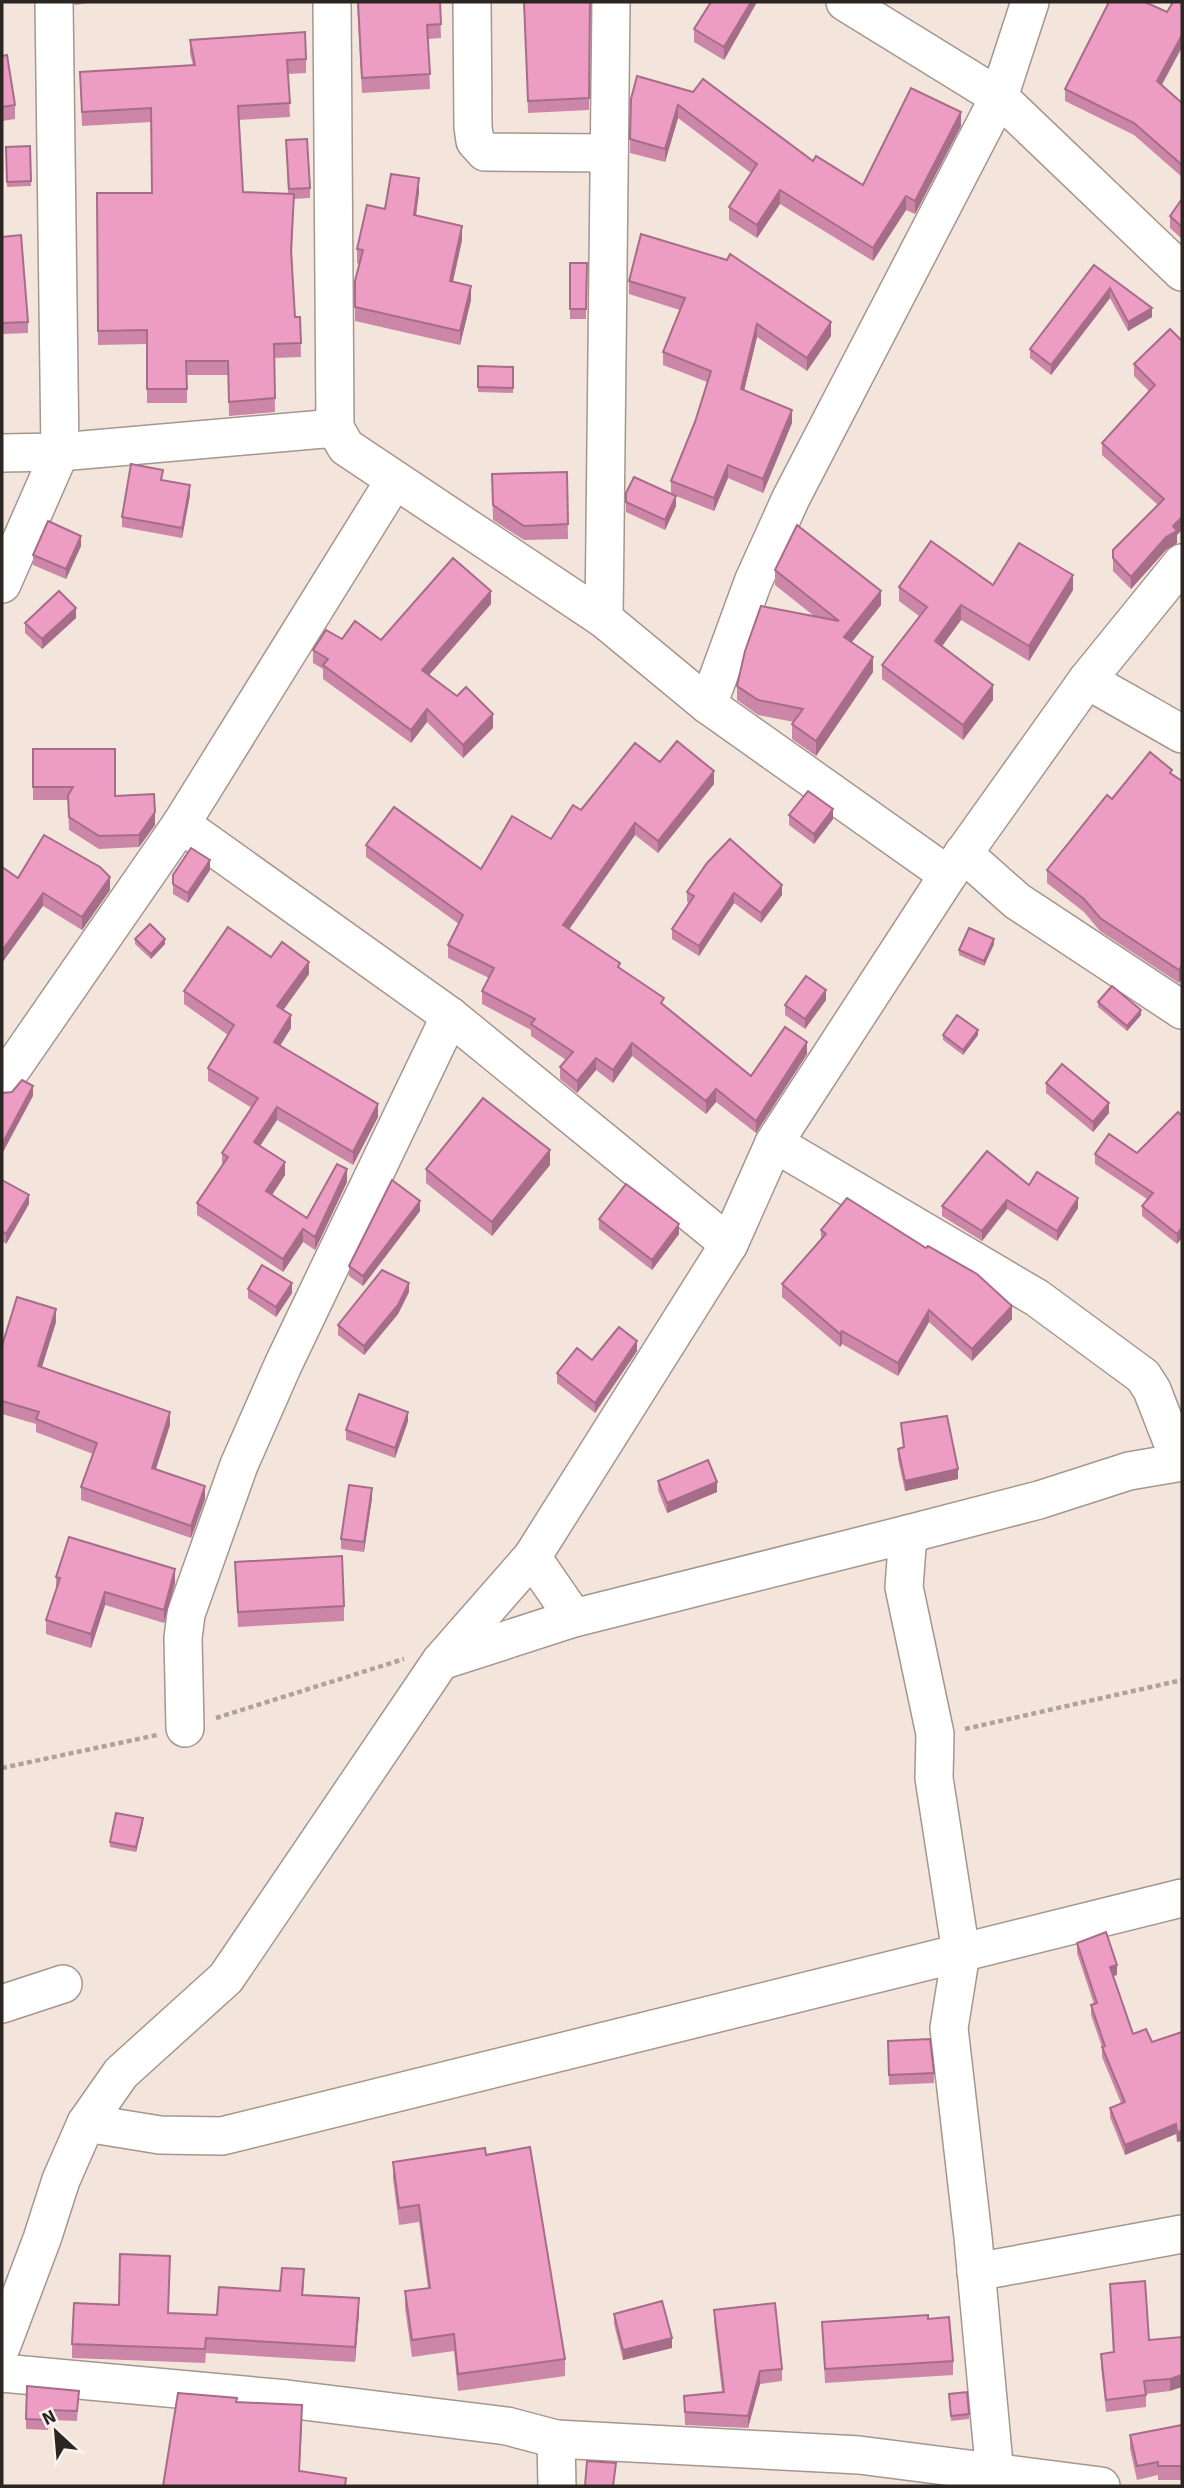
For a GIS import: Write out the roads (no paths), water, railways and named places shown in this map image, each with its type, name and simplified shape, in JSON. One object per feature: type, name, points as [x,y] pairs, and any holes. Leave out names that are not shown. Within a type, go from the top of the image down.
[{"type":"street","points":[[2,584],[61,452],[54,2]]},
{"type":"street","points":[[332,2],[335,428],[346,447],[604,619],[708,705],[1017,901],[1182,1010]]},
{"type":"street","points":[[472,2],[475,141],[485,152],[609,153]]},
{"type":"street","points":[[604,619],[611,2]]},
{"type":"street","points":[[845,2],[999,97],[1182,272]]},
{"type":"street","points":[[708,705],[753,582],[791,498],[999,97],[1030,2]]},
{"type":"street","points":[[2,453],[61,452],[335,428]]},
{"type":"street","points":[[2,1083],[181,824],[394,481]]},
{"type":"street","points":[[2,2345],[43,2239],[61,2180],[86,2123],[121,2073],[226,1978],[440,1662],[532,1557],[729,1244],[774,1143],[955,864],[1087,680],[1182,563]]},
{"type":"street","points":[[1087,680],[1182,734]]},
{"type":"street","points":[[181,824],[450,1016],[729,1244]]},
{"type":"street","points":[[185,1728],[183,1638],[186,1614],[239,1465],[283,1366],[450,1016]]},
{"type":"street","points":[[440,1662],[574,1618],[1039,1500],[1129,1471],[1181,1462],[1152,1390],[1143,1376],[1037,1298],[774,1143]]},
{"type":"street","points":[[908,1534],[904,1587],[935,1734],[934,1777],[961,1953],[949,2028],[976,2272],[995,2479]]},
{"type":"street","points":[[532,1557],[574,1618]]},
{"type":"street","points":[[86,2123],[160,2135],[222,2136],[1182,1898]]},
{"type":"street","points":[[2,2004],[63,1984]]},
{"type":"street","points":[[976,2272],[1182,2234]]},
{"type":"street","points":[[2,2373],[286,2399],[507,2426],[556,2439],[859,2455],[995,2479],[1101,2486]]},
{"type":"street","points":[[556,2439],[557,2486]]}]
